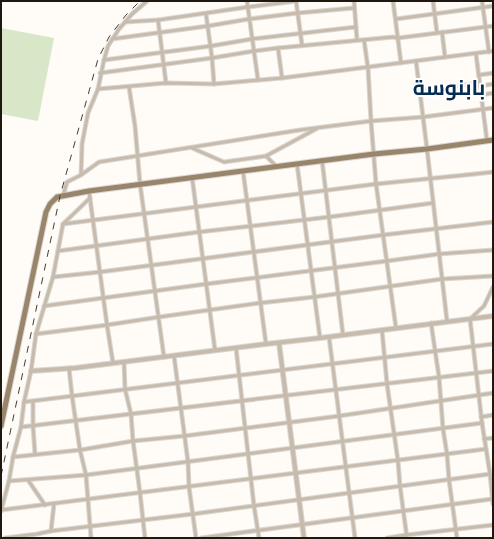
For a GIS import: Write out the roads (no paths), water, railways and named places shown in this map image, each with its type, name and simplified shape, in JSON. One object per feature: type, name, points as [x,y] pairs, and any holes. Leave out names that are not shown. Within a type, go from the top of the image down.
[{"type":"main road","points":[[1,426],[46,212],[50,204],[57,197],[140,184],[322,160],[490,141]]},
{"type":"street","points":[[81,175],[82,144],[88,112],[98,89],[100,73],[108,46],[125,22],[147,1]]},
{"type":"street","points":[[247,1],[258,80]]},
{"type":"street","points":[[125,22],[158,20],[296,1],[302,45]]},
{"type":"street","points":[[354,1],[357,40]]},
{"type":"street","points":[[393,1],[401,63]]},
{"type":"street","points":[[433,1],[437,33]]},
{"type":"street","points":[[482,1],[489,52]]},
{"type":"street","points":[[396,19],[493,6]]},
{"type":"street","points":[[112,39],[249,19],[354,8]]},
{"type":"street","points":[[206,14],[214,84]]},
{"type":"street","points":[[158,20],[166,83]]},
{"type":"street","points":[[100,73],[302,45],[393,37],[398,38],[493,26]]},
{"type":"street","points":[[104,60],[252,39],[356,27]]},
{"type":"street","points":[[442,32],[445,57]]},
{"type":"street","points":[[364,40],[368,68],[376,184],[396,328]]},
{"type":"street","points":[[278,48],[282,78]]},
{"type":"street","points":[[98,89],[166,83],[214,84],[282,78],[493,51]]},
{"type":"street","points":[[476,54],[483,110],[490,141]]},
{"type":"street","points":[[416,61],[447,321]]},
{"type":"street","points":[[479,75],[493,73]]},
{"type":"street","points":[[420,92],[493,84]]},
{"type":"street","points":[[129,87],[140,184],[164,357]]},
{"type":"street","points":[[481,95],[493,93]]},
{"type":"street","points":[[63,196],[67,182],[81,175],[98,162],[317,128],[493,108]]},
{"type":"street","points":[[190,147],[224,162],[266,156],[317,128]]},
{"type":"street","points":[[266,156],[277,166]]},
{"type":"street","points":[[322,160],[343,335]]},
{"type":"street","points":[[297,164],[320,338]]},
{"type":"street","points":[[243,171],[266,344]]},
{"type":"street","points":[[63,224],[301,193],[493,172]]},
{"type":"street","points":[[192,177],[215,350]]},
{"type":"street","points":[[90,191],[113,363]]},
{"type":"street","points":[[90,198],[63,224],[52,277],[36,334],[21,428],[1,511],[486,449]]},
{"type":"street","points":[[58,251],[433,203]]},
{"type":"street","points":[[52,277],[332,242],[383,234],[493,222]]},
{"type":"street","points":[[44,306],[439,254],[493,250]]},
{"type":"street","points":[[36,334],[442,279],[493,276]]},
{"type":"street","points":[[470,318],[484,306],[493,287]]},
{"type":"street","points":[[31,371],[124,362],[493,316]]},
{"type":"street","points":[[470,318],[481,417],[493,504]]},
{"type":"street","points":[[431,323],[439,377],[443,429],[457,538]]},
{"type":"street","points":[[382,330],[387,384],[398,461],[406,536]]},
{"type":"street","points":[[329,337],[355,538]]},
{"type":"street","points":[[279,343],[304,538]]},
{"type":"street","points":[[24,402],[493,344]]},
{"type":"street","points":[[236,348],[259,538]]},
{"type":"street","points":[[174,356],[196,538]]},
{"type":"street","points":[[124,362],[125,390],[131,414],[145,538]]},
{"type":"street","points":[[70,368],[72,396],[80,450],[86,475],[91,538]]},
{"type":"street","points":[[21,428],[493,371]]},
{"type":"street","points":[[13,457],[80,450],[133,441],[339,416],[493,394]]},
{"type":"street","points":[[33,401],[35,454]]},
{"type":"street","points":[[481,417],[493,415]]},
{"type":"street","points":[[8,481],[86,475],[137,469],[482,424]]},
{"type":"street","points":[[484,439],[493,438]]},
{"type":"street","points":[[488,460],[493,459]]},
{"type":"street","points":[[6,538],[37,536],[51,531],[193,514],[490,474]]},
{"type":"street","points":[[28,480],[45,505]]},
{"type":"street","points":[[201,538],[492,499]]},
{"type":"street","points":[[51,531],[54,504]]},
{"type":"street","points":[[387,538],[493,525]]},
{"type":"railway","points":[[1,476],[60,196],[98,59],[109,37],[126,15],[140,1]]},
{"type":"district","name":"بابنوسة","points":[[449,88]]}]
